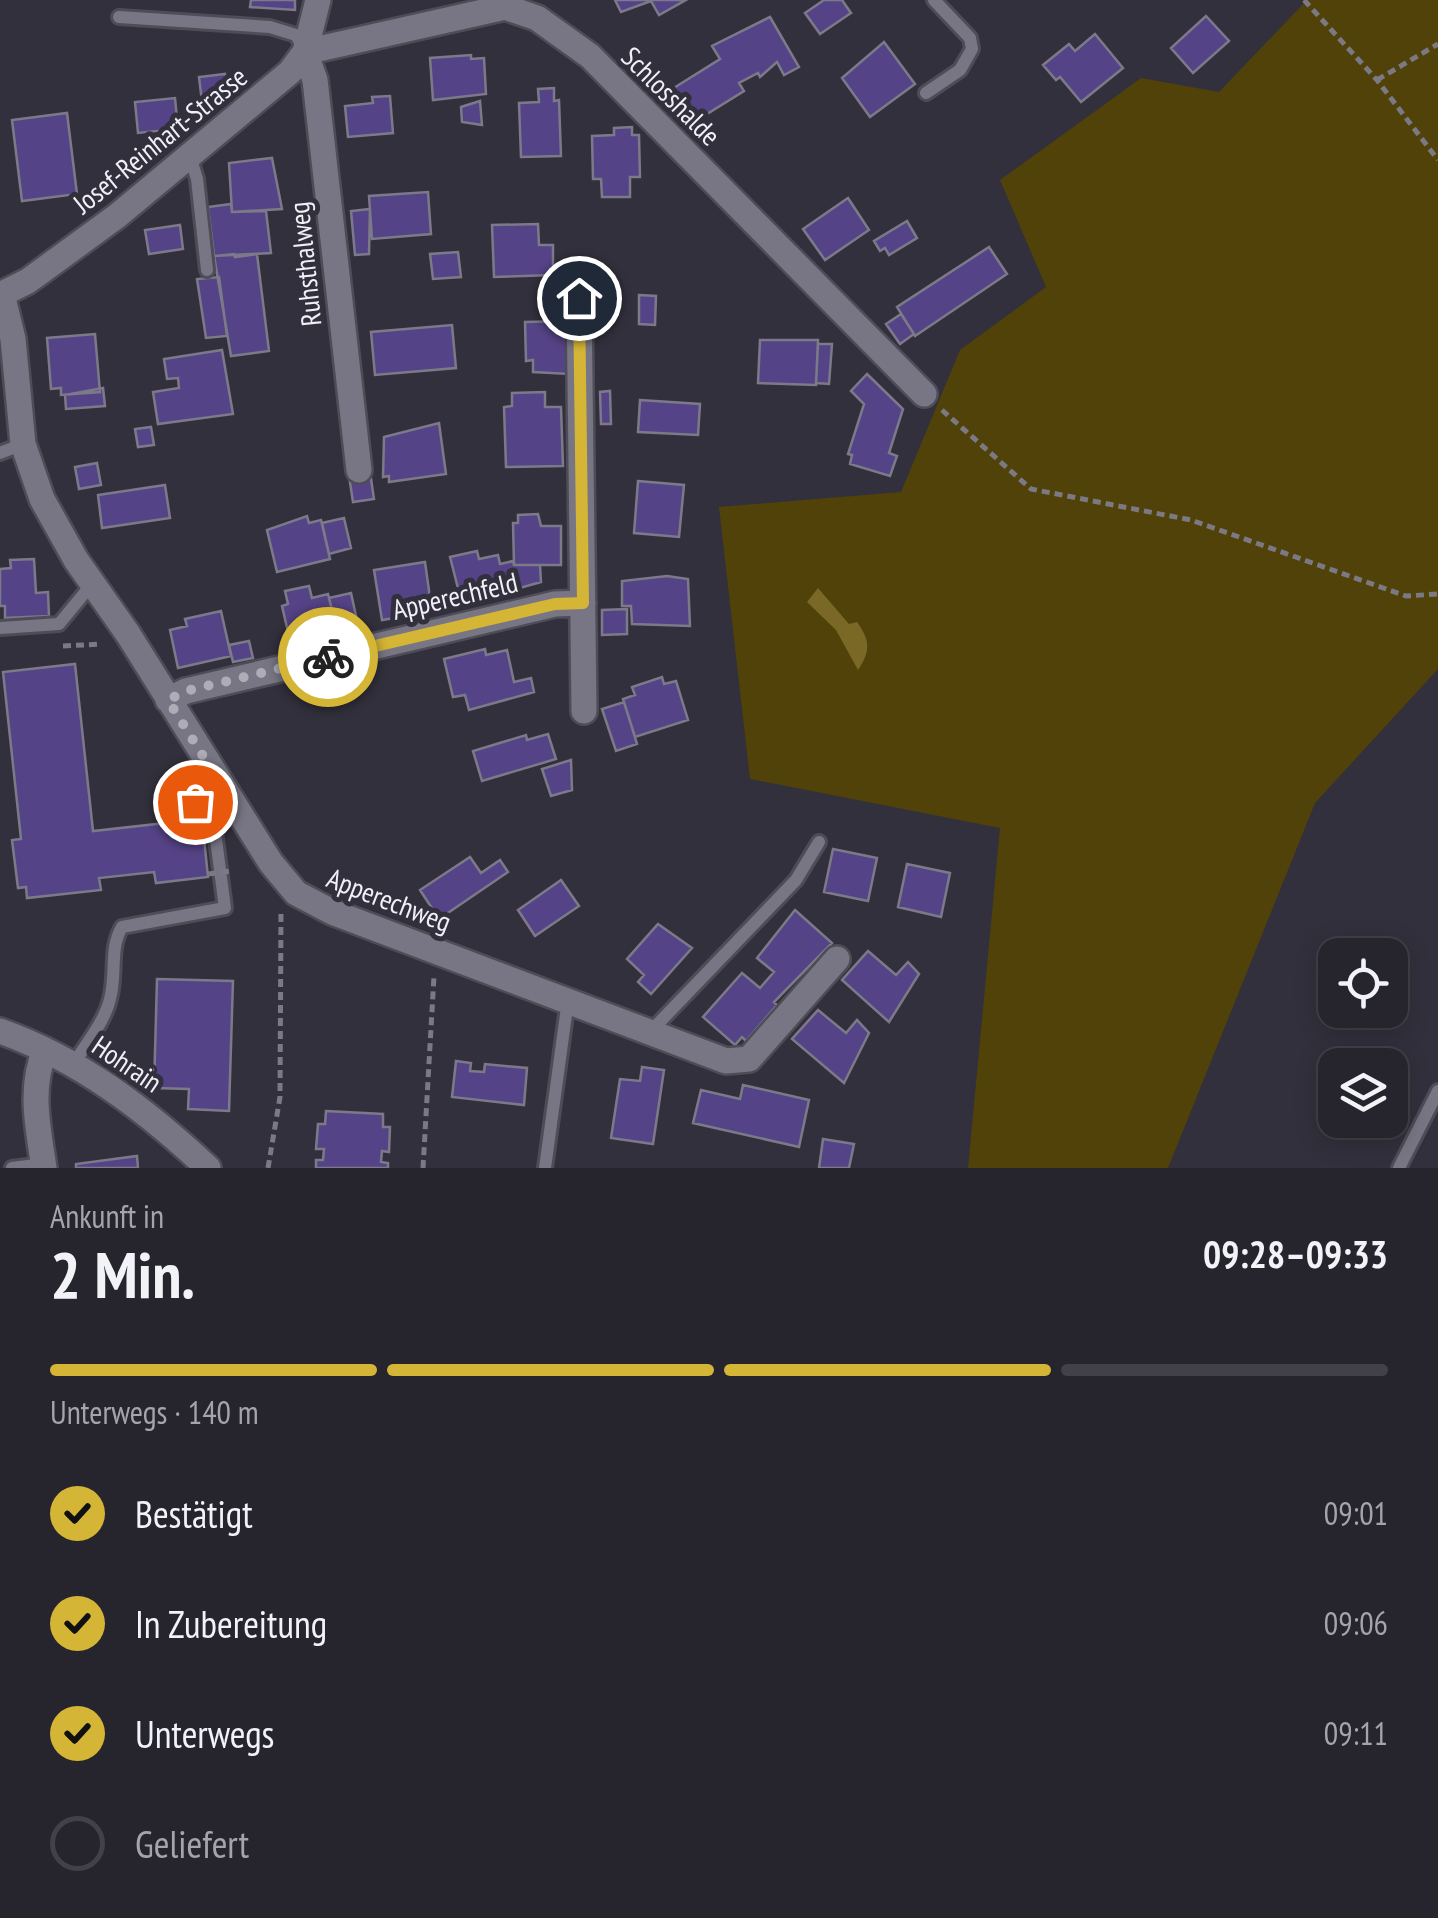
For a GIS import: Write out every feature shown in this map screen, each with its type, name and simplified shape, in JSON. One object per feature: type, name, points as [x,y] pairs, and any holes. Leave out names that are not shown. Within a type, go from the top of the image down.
[{"type":"street","name":"Josef-Reinhart-Strasse","points":[[1,294],[59,260],[290,72],[305,52],[318,0]]},
{"type":"street","name":"Schlosshalde","points":[[305,52],[524,5],[590,56],[924,394]]},
{"type":"street","name":"Ruhsthalweg","points":[[305,52],[315,80],[359,470]]},
{"type":"street","name":"Apperechweg","points":[[1,294],[13,339],[11,448],[244,823],[296,893],[332,912],[726,1061],[749,1059],[837,959]]},
{"type":"street","points":[[579,298],[584,711]]},
{"type":"street","name":"Apperechfeld","points":[[168,700],[186,691],[555,604],[583,603]]},
{"type":"street","name":"Hohrain","points":[[0,1031],[74,1064],[155,1119],[208,1168]]},
{"type":"street","points":[[44,1166],[34,1101],[36,1072],[46,1050]]},
{"type":"lane","points":[[926,93],[960,70],[972,49],[970,38],[934,0]]},
{"type":"lane","points":[[119,17],[270,27],[296,35],[305,52]]},
{"type":"lane","points":[[190,156],[198,179],[207,270]]},
{"type":"lane","points":[[0,628],[59,624],[75,608],[80,593],[92,584]]},
{"type":"lane","points":[[74,1064],[110,1003],[115,973],[113,942],[122,927],[224,908],[214,824],[195,802],[193,773],[206,761]]},
{"type":"lane","points":[[650,1032],[796,880],[819,842]]},
{"type":"lane","points":[[545,1168],[568,1000]]},
{"type":"lane","points":[[1399,1168],[1438,1091]]},
{"type":"lane","points":[[12,1168],[44,1166]]},
{"type":"path","points":[[1304,0],[1377,80],[1438,160]]},
{"type":"path","points":[[1377,80],[1438,44]]},
{"type":"path","points":[[924,394],[1031,489],[1191,520],[1406,596],[1438,594]]},
{"type":"path","points":[[208,874],[231,870]]},
{"type":"path","points":[[268,1168],[280,1098],[280,915],[296,893]]},
{"type":"path","points":[[422,1168],[435,950]]},
{"type":"shaded area","points":[[1307,0],[1438,0],[1438,669],[1315,803],[1168,1168],[968,1168],[1000,828],[750,779],[719,507],[901,492],[960,350],[1046,287],[1000,180],[1141,78],[1219,92]]},
{"type":"shaded area","points":[[818,588],[849,624],[857,622],[864,634],[867,651],[858,670],[836,630],[807,602]]},
{"type":"building","points":[[251,0],[295,0],[295,10],[250,7]]},
{"type":"building","points":[[615,0],[686,0],[659,15],[651,1],[621,12]]},
{"type":"building","points":[[824,0],[842,0],[851,13],[820,34],[805,13]]},
{"type":"building","points":[[1206,16],[1229,41],[1193,73],[1171,48]]},
{"type":"building","points":[[770,17],[799,67],[784,75],[777,62],[760,77],[758,73],[739,83],[744,91],[694,122],[669,91],[720,59],[712,46]]},
{"type":"building","points":[[1095,34],[1123,68],[1081,102],[1060,77],[1056,80],[1043,65],[1069,44],[1075,51]]},
{"type":"building","points":[[884,42],[915,84],[870,117],[842,78]]},
{"type":"building","points":[[471,55],[471,59],[484,58],[486,94],[433,100],[430,58]]},
{"type":"building","points":[[225,74],[227,99],[202,102],[199,77]]},
{"type":"building","points":[[554,88],[554,101],[559,100],[561,156],[521,157],[519,103],[539,102],[538,89]]},
{"type":"building","points":[[390,96],[393,133],[348,137],[345,106],[373,103],[372,97]]},
{"type":"building","points":[[175,98],[178,129],[138,133],[135,102]]},
{"type":"building","points":[[480,101],[482,125],[462,122],[461,107]]},
{"type":"building","points":[[67,113],[77,194],[22,201],[12,120]]},
{"type":"building","points":[[632,127],[632,135],[639,135],[640,177],[630,177],[630,197],[602,197],[601,179],[593,179],[592,136],[614,135],[614,128]]},
{"type":"building","points":[[272,158],[282,209],[232,212],[229,163]]},
{"type":"building","points":[[428,192],[431,234],[372,239],[369,196]]},
{"type":"building","points":[[848,198],[869,230],[825,260],[803,229]]},
{"type":"building","points":[[231,204],[232,212],[266,211],[271,253],[214,256],[208,207]]},
{"type":"building","points":[[370,209],[369,254],[355,255],[351,211]]},
{"type":"building","points":[[907,221],[917,238],[889,255],[885,248],[880,251],[874,241]]},
{"type":"building","points":[[538,224],[539,245],[553,245],[553,275],[494,277],[492,225]]},
{"type":"building","points":[[180,225],[183,249],[149,254],[145,230]]},
{"type":"building","points":[[989,247],[1007,274],[915,336],[897,307]]},
{"type":"building","points":[[458,252],[461,277],[433,279],[430,254]]},
{"type":"building","points":[[257,254],[269,351],[231,356],[214,256]]},
{"type":"building","points":[[219,277],[227,336],[206,338],[197,279]]},
{"type":"building","points":[[639,295],[656,296],[655,325],[639,324]]},
{"type":"building","points":[[901,314],[914,334],[900,344],[886,324]]},
{"type":"building","points":[[567,321],[569,374],[533,372],[533,360],[526,361],[525,322]]},
{"type":"building","points":[[452,325],[456,368],[375,375],[371,332]]},
{"type":"building","points":[[95,334],[100,392],[61,395],[61,388],[51,389],[47,338]]},
{"type":"building","points":[[760,340],[818,340],[816,385],[758,383]]},
{"type":"building","points":[[818,344],[832,344],[829,384],[816,383]]},
{"type":"building","points":[[222,350],[233,414],[158,424],[153,392],[179,388],[178,378],[167,379],[164,359]]},
{"type":"building","points":[[867,374],[903,409],[889,453],[897,456],[890,476],[850,464],[852,455],[848,454],[864,404],[851,391]]},
{"type":"building","points":[[103,388],[105,406],[66,409],[65,395]]},
{"type":"building","points":[[610,391],[611,424],[601,424],[600,392]]},
{"type":"building","points":[[545,392],[545,407],[561,407],[563,466],[506,467],[504,407],[512,406],[512,393]]},
{"type":"building","points":[[640,400],[700,404],[698,435],[638,432]]},
{"type":"building","points":[[439,423],[446,474],[389,482],[389,476],[383,477],[384,437]]},
{"type":"building","points":[[151,427],[154,445],[138,447],[135,429]]},
{"type":"building","points":[[97,463],[101,485],[79,489],[75,467]]},
{"type":"building","points":[[370,472],[374,499],[353,502],[349,476]]},
{"type":"building","points":[[638,481],[684,485],[679,537],[634,533]]},
{"type":"building","points":[[165,485],[170,518],[102,528],[98,495]]},
{"type":"building","points":[[538,514],[541,526],[561,526],[561,565],[514,565],[513,523],[518,523],[518,515]]},
{"type":"building","points":[[307,516],[309,523],[321,520],[330,559],[277,572],[267,530]]},
{"type":"building","points":[[344,518],[351,548],[329,554],[322,523]]},
{"type":"building","points":[[477,551],[479,559],[498,555],[500,564],[513,561],[514,565],[540,565],[541,582],[462,604],[450,557]]},
{"type":"building","points":[[34,559],[36,593],[48,592],[49,616],[5,618],[5,606],[0,606],[0,569],[11,568],[10,560]]},
{"type":"building","points":[[425,562],[432,612],[382,620],[374,570]]},
{"type":"building","points":[[667,576],[688,579],[690,626],[632,624],[631,606],[622,606],[622,581]]},
{"type":"building","points":[[309,586],[312,598],[328,594],[338,633],[291,645],[282,606],[288,604],[285,591]]},
{"type":"building","points":[[351,593],[358,625],[336,630],[329,598]]},
{"type":"building","points":[[627,609],[627,634],[602,635],[602,610]]},
{"type":"building","points":[[221,611],[231,656],[178,668],[170,630],[187,626],[185,619]]},
{"type":"building","points":[[249,641],[253,658],[233,662],[229,645]]},
{"type":"building","points":[[485,649],[486,655],[507,650],[514,682],[531,678],[534,692],[469,710],[465,695],[453,697],[444,659]]},
{"type":"building","points":[[75,664],[93,831],[202,819],[208,877],[156,883],[154,872],[99,878],[101,890],[27,898],[26,887],[18,888],[12,840],[21,839],[3,672]]},
{"type":"building","points":[[662,677],[664,684],[676,681],[688,720],[635,737],[623,699],[635,695],[632,687]]},
{"type":"building","points":[[624,702],[637,744],[616,751],[602,709]]},
{"type":"building","points":[[548,734],[556,759],[482,781],[473,751],[526,735],[527,740]]},
{"type":"building","points":[[571,760],[572,790],[551,796],[542,769]]},
{"type":"building","points":[[833,849],[877,858],[868,901],[824,892]]},
{"type":"building","points":[[470,857],[481,873],[500,860],[508,872],[439,919],[420,890]]},
{"type":"building","points":[[907,864],[950,873],[941,917],[898,907]]},
{"type":"building","points":[[561,880],[579,906],[535,936],[518,910]]},
{"type":"building","points":[[795,910],[832,943],[774,1002],[777,1005],[746,1041],[742,1037],[735,1045],[703,1017],[742,973],[760,988],[774,972],[757,958]]},
{"type":"building","points":[[658,924],[692,948],[651,994],[638,982],[644,975],[627,959]]},
{"type":"building","points":[[868,951],[896,975],[908,962],[919,974],[889,1022],[842,980]]},
{"type":"building","points":[[157,979],[233,981],[229,1111],[188,1109],[189,1089],[154,1088]]},
{"type":"building","points":[[818,1010],[846,1033],[857,1020],[869,1033],[844,1083],[792,1039]]},
{"type":"building","points":[[456,1061],[471,1063],[470,1071],[484,1072],[485,1064],[527,1068],[524,1105],[452,1097]]},
{"type":"building","points":[[642,1067],[664,1070],[653,1144],[611,1138],[620,1079],[640,1081]]},
{"type":"building","points":[[743,1085],[809,1100],[799,1147],[693,1123],[701,1090],[740,1099]]},
{"type":"building","points":[[326,1111],[383,1114],[383,1127],[390,1127],[389,1152],[382,1151],[381,1162],[388,1163],[388,1168],[316,1168],[316,1160],[323,1160],[324,1149],[316,1149],[318,1124],[325,1124]]},
{"type":"building","points":[[823,1139],[854,1144],[849,1168],[819,1168]]},
{"type":"building","points":[[137,1156],[138,1168],[76,1168],[76,1164]]},
{"type":"way so far","points":[[195,802],[193,773],[206,761],[168,700],[186,691],[328,657]]},
{"type":"route","points":[[328,657],[555,604],[583,603],[579,298]]}]
